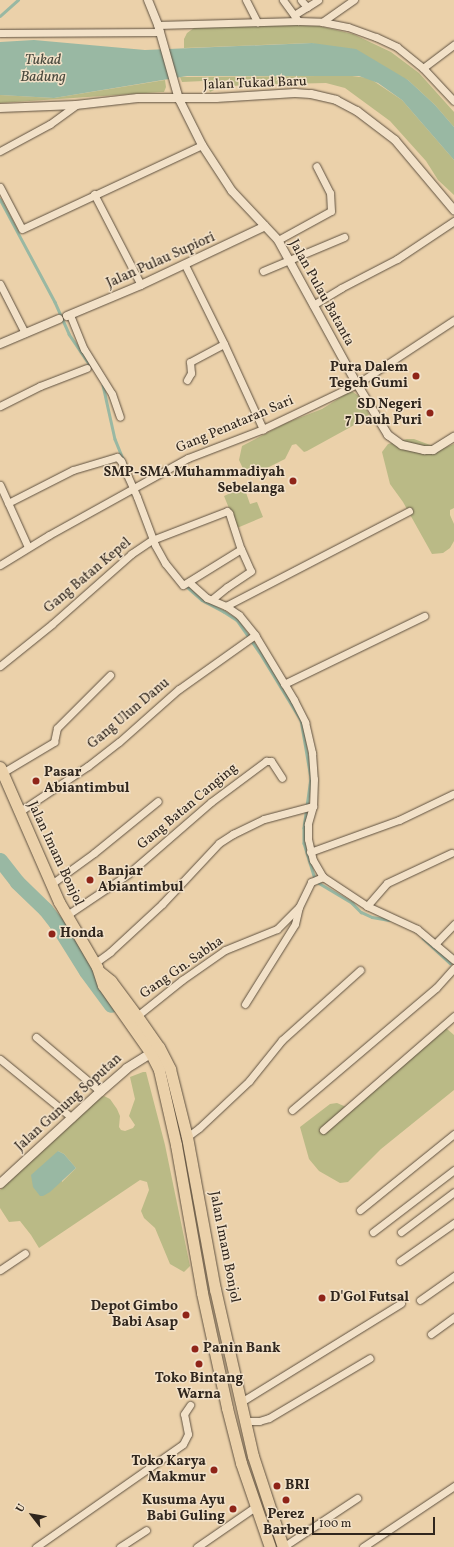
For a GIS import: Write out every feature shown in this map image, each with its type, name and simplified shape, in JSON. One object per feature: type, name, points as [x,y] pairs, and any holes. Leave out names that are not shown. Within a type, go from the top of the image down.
[{"type":"highway","name":"Jalan Imam Bonjol","points":[[1,770],[50,885],[98,968],[104,985],[170,1069],[186,1137],[216,1289],[253,1456],[283,1547]]},
{"type":"highway","name":"Jalan Imam Bonjol","points":[[98,968],[111,981],[137,1016],[154,1050],[163,1084],[206,1313],[241,1463],[270,1547]]},
{"type":"main road","name":"Jalan Gunung Soputan","points":[[0,1183],[126,1068],[154,1050]]},
{"type":"street","points":[[148,0],[159,29]]},
{"type":"street","points":[[246,0],[257,22]]},
{"type":"street","points":[[283,0],[296,18]]},
{"type":"street","points":[[302,0],[307,7]]},
{"type":"street","points":[[296,18],[307,7],[318,0]]},
{"type":"street","points":[[322,22],[354,0]]},
{"type":"street","points":[[0,33],[159,29],[296,18],[348,27],[376,37],[396,47],[423,68],[454,101]]},
{"type":"street","name":"Jalan Pulau Batanta","points":[[159,29],[179,99],[202,145],[232,191],[278,240],[290,259],[312,305],[388,435],[402,445],[433,450],[454,437]]},
{"type":"street","points":[[423,68],[454,44]]},
{"type":"street","name":"Jalan Tukad Baru","points":[[0,108],[76,105],[125,99],[179,99],[295,93],[311,94],[336,100],[357,111],[395,140],[454,210]]},
{"type":"street","points":[[0,151],[50,124],[76,105]]},
{"type":"street","points":[[0,187],[22,229],[94,194],[202,145]]},
{"type":"street","points":[[278,240],[332,211],[330,193],[316,166]]},
{"type":"street","points":[[94,194],[141,285]]},
{"type":"street","points":[[312,305],[340,288],[397,259],[454,221]]},
{"type":"street","name":"Jalan Pulau Supiori","points":[[68,315],[141,285],[265,226]]},
{"type":"street","points":[[263,271],[344,237]]},
{"type":"street","points":[[184,265],[224,344],[263,429]]},
{"type":"street","points":[[0,284],[25,333]]},
{"type":"street","points":[[0,344],[68,315],[84,349],[112,394],[120,417]]},
{"type":"street","name":"Gang Penataran Sari","points":[[0,565],[28,547],[199,453],[263,429],[357,384],[454,320]]},
{"type":"street","points":[[187,380],[190,373],[190,362],[224,344]]},
{"type":"street","points":[[0,406],[40,386],[86,368]]},
{"type":"street","points":[[8,503],[73,470],[117,457],[121,461],[135,488],[154,539],[165,563],[187,584],[207,598],[226,606],[242,618],[250,638],[294,700],[307,731],[313,768],[308,824],[310,852],[322,878],[367,906],[417,929],[454,960]]},
{"type":"street","points":[[0,485],[28,547]]},
{"type":"street","points":[[226,606],[410,511]]},
{"type":"street","name":"Gang Batan Kepel","points":[[0,666],[52,624],[124,559],[154,539],[224,512],[229,513],[241,549]]},
{"type":"street","points":[[187,584],[241,549],[251,568],[250,573],[227,587],[212,599]]},
{"type":"street","points":[[284,684],[424,616]]},
{"type":"street","name":"Gang Ulun Danu","points":[[19,812],[88,766],[119,742],[179,689],[250,638]]},
{"type":"street","points":[[1,770],[54,742],[57,728],[110,675]]},
{"type":"street","name":"Gang Batan Canging","points":[[67,915],[128,874],[211,802],[266,761],[270,762],[282,778]]},
{"type":"street","points":[[310,852],[399,820],[453,794]]},
{"type":"street","points":[[50,885],[94,853],[158,802]]},
{"type":"street","points":[[98,968],[110,952],[154,911],[219,843],[233,834],[264,819],[309,807]]},
{"type":"street","points":[[367,906],[382,886],[387,882],[451,853]]},
{"type":"street","name":"Gang Gn. Sabha","points":[[137,1016],[182,980],[225,950],[277,929],[299,907],[311,882],[322,878]]},
{"type":"street","points":[[246,1004],[294,924],[299,907]]},
{"type":"street","points":[[435,944],[454,924]]},
{"type":"street","points":[[292,1110],[436,988],[454,968]]},
{"type":"street","points":[[186,1137],[249,1082],[282,1040],[360,970]]},
{"type":"street","points":[[322,1130],[454,1016]]},
{"type":"street","points":[[36,1037],[100,1091]]},
{"type":"street","points":[[0,1059],[72,1118]]},
{"type":"street","points":[[360,1210],[454,1134]]},
{"type":"street","points":[[373,1232],[454,1170]]},
{"type":"street","points":[[401,1232],[454,1192]]},
{"type":"street","points":[[400,1262],[454,1223]]},
{"type":"street","points":[[0,1270],[25,1253]]},
{"type":"street","points":[[420,1300],[454,1276]]},
{"type":"street","points":[[241,1402],[401,1303]]},
{"type":"street","points":[[431,1334],[454,1317]]},
{"type":"street","points":[[245,1421],[259,1421],[269,1418],[370,1358]]},
{"type":"street","points":[[36,1547],[183,1444],[188,1434],[184,1414],[190,1405]]},
{"type":"street","points":[[363,1547],[454,1486]]},
{"type":"street","points":[[283,1547],[358,1498]]},
{"type":"street","points":[[197,1547],[255,1507]]},
{"type":"street","points":[[120,1547],[146,1530]]},
{"type":"green space","points":[[271,24],[319,26],[353,34],[391,52],[419,73],[454,112],[454,127],[435,105],[408,80],[312,43],[184,48],[184,39],[187,33],[194,28]]},
{"type":"green space","points":[[335,74],[369,78],[402,100],[454,160],[454,195],[438,180],[426,161],[390,121],[345,88],[326,83],[247,85],[220,87],[210,92],[207,84],[203,81],[182,82],[180,77],[319,76]]},
{"type":"green space","points":[[165,80],[166,87],[164,92],[0,103],[0,95],[54,98]]},
{"type":"green space","points":[[349,392],[353,392],[360,397],[369,414],[367,418],[307,451],[304,452],[296,444],[292,445],[285,459],[249,477],[246,475],[239,460],[242,446],[286,423],[322,409]]},
{"type":"green space","points":[[407,439],[414,439],[441,449],[454,444],[454,508],[450,510],[450,515],[454,524],[454,541],[450,548],[443,553],[432,554],[403,502],[390,484],[382,452],[388,444]]},
{"type":"green space","points":[[244,487],[250,504],[257,502],[263,517],[237,528],[224,496]]},
{"type":"green space","points":[[446,1028],[454,1035],[454,1090],[381,1149],[348,1182],[340,1183],[319,1171],[309,1159],[300,1127],[330,1104],[337,1103],[351,1109]]},
{"type":"green space","points":[[146,1072],[165,1145],[190,1266],[184,1272],[170,1264],[155,1228],[144,1218],[141,1211],[149,1190],[147,1182],[140,1180],[39,1248],[20,1221],[9,1222],[0,1208],[0,1190],[89,1108],[93,1102],[104,1096],[110,1099],[120,1116],[119,1127],[121,1130],[125,1131],[133,1128],[135,1125],[129,1116],[135,1099],[130,1077]],"holes":[[[58,1151],[64,1154],[76,1168],[62,1182]]]},
{"type":"water","name":"Tukad Badung","points":[[34,40],[145,50],[312,43],[356,49],[408,80],[435,105],[454,127],[454,160],[402,100],[378,83],[359,76],[187,76],[54,98],[0,95],[0,42]]},
{"type":"water","points":[[58,1151],[64,1154],[76,1168],[50,1192],[40,1196],[33,1187],[31,1175]]},
{"type":"waterway","points":[[0,16],[18,0]]},
{"type":"waterway","points":[[0,199],[55,302],[69,334],[90,365]]},
{"type":"waterway","points":[[103,385],[115,439],[124,461]]},
{"type":"waterway","points":[[186,586],[202,600],[237,620],[259,651],[301,720],[311,778],[304,828],[304,843],[315,878],[319,883],[352,903],[361,912],[372,917],[389,920]]},
{"type":"waterway","points":[[0,860],[17,882],[45,909],[56,923],[86,971],[111,1005]]},
{"type":"waterway","points":[[423,938],[450,963]]},
{"type":"place","name":"Pura Dalem Tegeh Gumi","points":[[416,376]]},
{"type":"place","name":"SD Negeri 7 Dauh Puri","points":[[430,413]]},
{"type":"place","name":"SMP-SMA Muhammadiyah Sebelanga","points":[[293,481]]},
{"type":"place","name":"Pasar Abiantimbul","points":[[36,781]]},
{"type":"place","name":"Banjar Abiantimbul","points":[[90,880]]},
{"type":"place","name":"Honda","points":[[52,934]]},
{"type":"place","name":"D'Gol Futsal","points":[[322,1298]]},
{"type":"place","name":"Depot Gimbo Babi Asap","points":[[186,1315]]},
{"type":"place","name":"Panin Bank","points":[[195,1349]]},
{"type":"place","name":"Toko Bintang Warna","points":[[199,1364]]},
{"type":"place","name":"Toko Karya Makmur","points":[[214,1470]]},
{"type":"place","name":"BRI","points":[[277,1486]]},
{"type":"place","name":"Perez Barber","points":[[286,1500]]},
{"type":"place","name":"Kusuma Ayu Babi Guling","points":[[233,1509]]}]
